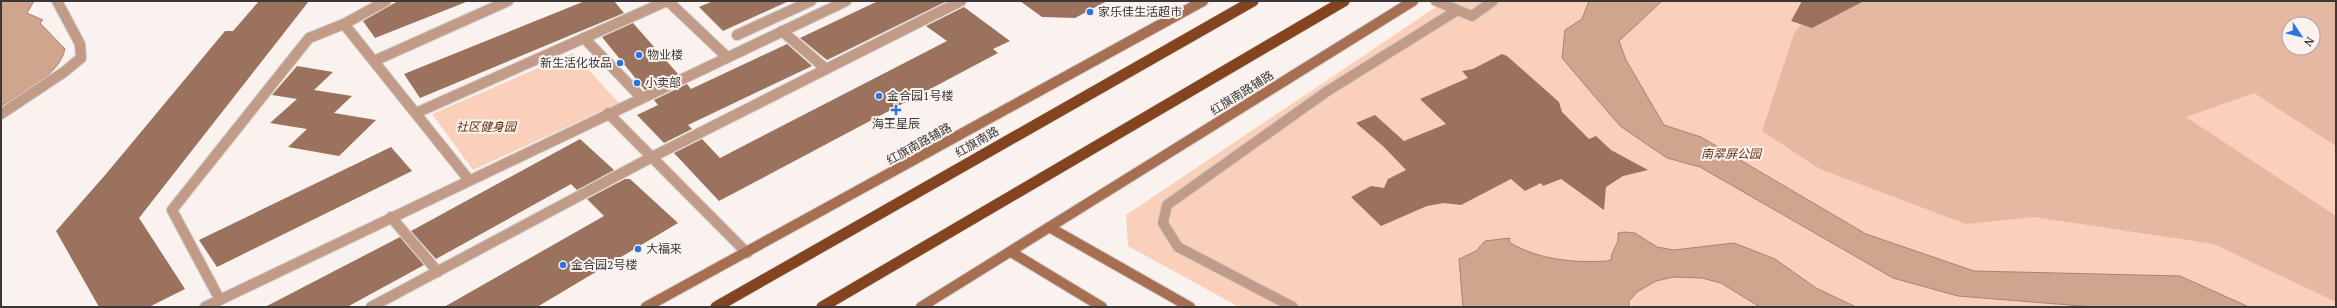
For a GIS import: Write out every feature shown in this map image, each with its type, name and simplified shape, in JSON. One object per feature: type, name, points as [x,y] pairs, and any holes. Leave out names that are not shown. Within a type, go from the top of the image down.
[{"type":"highway","name":"红旗南路","points":[[716,307],[1252,1]]},
{"type":"highway","points":[[822,307],[1340,3],[1347,1]]},
{"type":"main road","name":"红旗南路辅路","points":[[646,307],[747,253],[1203,1]]},
{"type":"main road","name":"红旗南路辅路","points":[[921,307],[1413,1]]},
{"type":"main road","points":[[1049,227],[1190,307]]},
{"type":"main road","points":[[1010,252],[1102,307]]},
{"type":"street","points":[[1,114],[64,72],[81,58],[80,44],[57,1]]},
{"type":"street","points":[[220,300],[172,210],[309,38],[344,24],[386,1]]},
{"type":"street","points":[[374,61],[508,1]]},
{"type":"street","points":[[416,113],[668,1],[727,57]]},
{"type":"street","points":[[737,35],[811,1]]},
{"type":"street","points":[[205,307],[640,97],[846,1]]},
{"type":"street","points":[[371,307],[652,157],[961,1]]},
{"type":"street","points":[[1436,1],[1456,11],[1472,16],[1492,1]]},
{"type":"street","points":[[1293,307],[1178,247],[1163,223],[1168,205],[1326,92],[1456,11]]},
{"type":"street","points":[[344,24],[469,180]]},
{"type":"street","points":[[782,31],[826,69]]},
{"type":"street","points":[[584,38],[640,97]]},
{"type":"street","points":[[608,113],[747,253]]},
{"type":"street","points":[[391,217],[438,272]]},
{"type":"green space","name":"南翠屏公园","points":[[1445,1],[2336,1],[2336,307],[1239,307],[1128,246],[1126,215]]},
{"type":"green space","name":"社区健身园","points":[[573,53],[619,103],[473,170],[432,114]]},
{"type":"shaded area","points":[[1,1],[34,1],[27,13],[43,20],[40,23],[65,49],[56,67],[48,75],[29,89],[1,106]]},
{"type":"shaded area","points":[[1589,1],[1662,1],[1619,41],[1626,60],[1664,125],[1701,137],[1866,234],[1974,271],[2180,276],[2249,307],[2094,307],[1958,296],[1893,278],[1700,167],[1667,158],[1620,126],[1562,58],[1565,30],[1582,19]]},
{"type":"shaded area","points":[[1819,1],[2336,1],[2336,146],[2254,93],[2186,117],[2336,216],[2336,302],[2214,244],[2034,217],[1966,224],[1820,169],[1762,131],[1794,34]]},
{"type":"shaded area","points":[[1618,233],[1635,233],[1657,247],[1674,250],[1734,243],[1775,259],[1816,288],[1856,307],[1760,307],[1721,283],[1702,278],[1674,277],[1656,281],[1637,292],[1629,301],[1629,307],[1463,307],[1459,259],[1476,251],[1485,241],[1510,238],[1509,242],[1520,248],[1544,256],[1570,261],[1607,261],[1612,259],[1611,256],[1618,241]]},
{"type":"building","points":[[259,1],[309,1],[139,218],[185,289],[149,307],[99,307],[56,231],[106,174],[225,31],[233,31]]},
{"type":"building","points":[[398,1],[466,2],[375,38],[363,21]]},
{"type":"building","points":[[585,1],[614,1],[624,13],[420,98],[404,74]]},
{"type":"building","points":[[713,1],[789,1],[723,31],[699,7]]},
{"type":"building","points":[[878,1],[947,1],[827,60],[800,38]]},
{"type":"building","points":[[1020,1],[1107,1],[1075,18],[1042,17]]},
{"type":"building","points":[[1802,1],[1864,1],[1812,28],[1791,21]]},
{"type":"building","name":"金合园1号楼","points":[[964,7],[1010,41],[993,49],[998,53],[719,201],[674,153],[702,139],[720,158],[947,41],[926,26]]},
{"type":"building","name":"物业楼","points":[[633,23],[678,74],[645,90],[602,37]]},
{"type":"building","points":[[787,44],[812,66],[688,125],[692,129],[664,143],[637,115],[658,105],[654,100],[687,84],[691,89]]},
{"type":"building","points":[[1502,54],[1507,56],[1559,102],[1562,112],[1589,139],[1596,136],[1611,150],[1648,170],[1623,176],[1606,187],[1604,210],[1561,179],[1543,186],[1541,183],[1525,191],[1511,179],[1461,205],[1444,203],[1427,206],[1381,226],[1351,197],[1371,186],[1384,188],[1388,179],[1406,170],[1384,147],[1356,123],[1375,115],[1404,141],[1446,124],[1420,99],[1468,78],[1462,71],[1473,69]]},
{"type":"building","points":[[297,66],[333,72],[314,90],[352,96],[334,113],[376,120],[339,156],[288,147],[307,129],[270,123],[297,99],[272,95]]},
{"type":"building","points":[[580,139],[614,170],[577,190],[571,184],[436,259],[411,231]]},
{"type":"building","points":[[391,147],[412,171],[217,267],[199,240]]},
{"type":"building","name":"金合园2号楼","points":[[625,179],[630,179],[678,223],[537,307],[444,307],[604,216],[587,199]]},
{"type":"building","points":[[400,237],[424,265],[347,307],[265,307]]},
{"type":"place","name":"家乐佳生活超市","points":[[1090,12]]},
{"type":"place","name":"物业楼","points":[[639,55]]},
{"type":"place","name":"新生活化妆品","points":[[620,63]]},
{"type":"place","name":"小卖部","points":[[637,83]]},
{"type":"place","name":"金合园1号楼","points":[[879,96]]},
{"type":"place","name":"海王星辰","points":[[896,110]]},
{"type":"place","name":"大福来","points":[[638,249]]},
{"type":"place","name":"金合园2号楼","points":[[563,265]]}]
